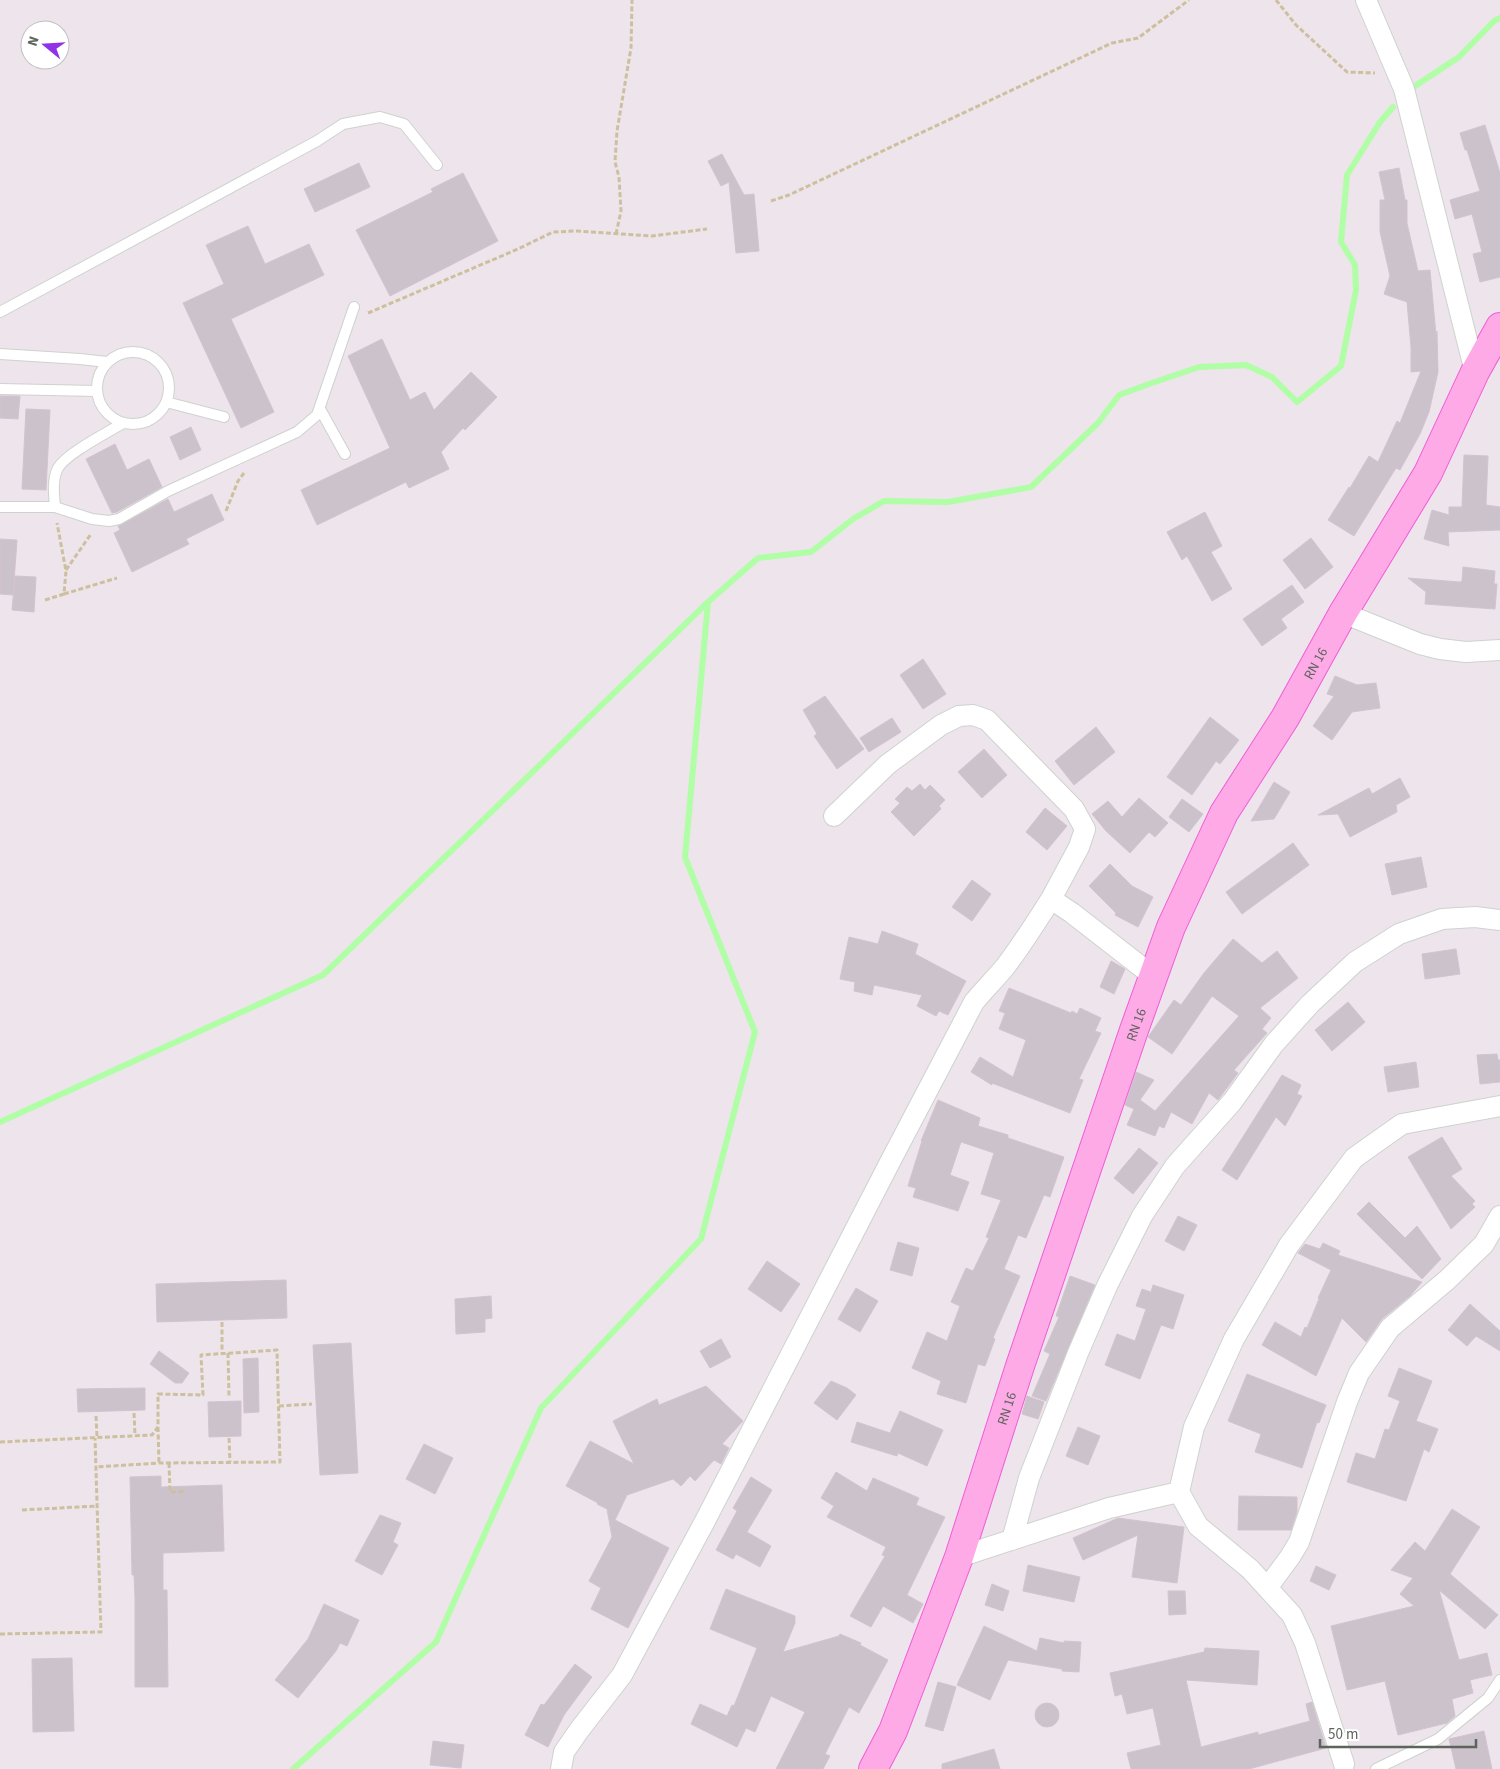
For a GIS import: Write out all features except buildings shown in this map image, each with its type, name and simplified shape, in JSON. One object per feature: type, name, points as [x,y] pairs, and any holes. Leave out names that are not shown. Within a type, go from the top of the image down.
[{"type":"main road","name":"RN 16","points":[[873,1769],[893,1731],[959,1558],[1020,1366],[1171,928],[1224,813],[1285,718],[1343,614],[1428,473],[1475,372],[1500,327]]},
{"type":"street","points":[[1366,0],[1404,89],[1475,372]]},
{"type":"street","points":[[1343,614],[1420,644],[1440,649],[1466,652],[1500,650]]},
{"type":"street","points":[[561,1769],[564,1752],[622,1675],[705,1522],[974,1002],[1025,940],[1051,899],[1079,846],[1085,829],[1074,809],[987,720],[973,714],[959,716],[940,726],[888,764],[834,816]]},
{"type":"street","points":[[1051,899],[1072,912],[1153,976]]},
{"type":"street","points":[[1012,1540],[1029,1478],[1100,1302],[1142,1216],[1175,1166],[1232,1102],[1274,1044],[1310,1004],[1354,962],[1399,934],[1442,919],[1475,917],[1500,920]]},
{"type":"street","points":[[1341,1767],[1305,1642],[1292,1615],[1250,1569],[1198,1526],[1179,1492],[1194,1428],[1234,1339],[1289,1245],[1354,1158],[1402,1124],[1500,1106]]},
{"type":"street","points":[[1267,1588],[1290,1558],[1299,1542],[1358,1373],[1390,1328],[1446,1280],[1484,1244],[1500,1216]]},
{"type":"street","points":[[959,1558],[1109,1508],[1179,1492]]},
{"type":"lane","points":[[0,312],[317,141],[343,124],[380,116],[404,124],[438,165]]},
{"type":"lane","points":[[0,507],[55,507],[109,522],[119,519],[162,494],[297,432],[317,415],[320,409],[354,306]]},
{"type":"lane","points":[[123,352],[142,352],[159,361],[169,378],[169,397],[159,414],[143,423],[124,423],[114,419],[100,402],[97,392],[99,376],[107,362],[123,352]]},
{"type":"lane","points":[[0,354],[107,362]]},
{"type":"lane","points":[[0,389],[97,392]]},
{"type":"lane","points":[[166,402],[224,417]]},
{"type":"lane","points":[[320,409],[345,454]]},
{"type":"lane","points":[[55,507],[54,486],[58,468],[70,456],[124,423]]},
{"type":"lane","points":[[1376,1769],[1438,1739],[1488,1698],[1500,1680]]},
{"type":"path","points":[[616,234],[621,211],[619,177],[615,162],[617,131],[630,48],[632,0]]},
{"type":"path","points":[[772,201],[789,195],[1112,42],[1138,38],[1189,0]]},
{"type":"path","points":[[1276,0],[1296,24],[1346,72],[1398,74]]},
{"type":"path","points":[[350,321],[518,249],[553,232],[652,236],[707,228]]},
{"type":"path","points":[[226,511],[238,481],[264,447]]},
{"type":"path","points":[[55,507],[66,571],[64,594]]},
{"type":"path","points":[[66,571],[100,520]]},
{"type":"path","points":[[44,600],[117,578]]},
{"type":"path","points":[[222,1322],[222,1353]]},
{"type":"path","points":[[96,1467],[159,1463],[280,1462],[278,1350],[201,1355],[203,1395],[158,1394],[159,1463]]},
{"type":"path","points":[[228,1352],[229,1398]]},
{"type":"path","points":[[279,1406],[312,1404]]},
{"type":"path","points":[[134,1414],[135,1435]]},
{"type":"path","points":[[0,1634],[101,1632],[96,1416]]},
{"type":"path","points":[[0,1442],[152,1434],[158,1427]]},
{"type":"path","points":[[229,1438],[230,1462]]},
{"type":"path","points":[[169,1463],[170,1492],[186,1491]]},
{"type":"path","points":[[22,1510],[97,1506]]},
{"type":"waterway","points":[[1415,86],[1459,57],[1494,21],[1500,18]]},
{"type":"waterway","points":[[0,1122],[323,975],[708,602],[758,558],[811,552],[853,519],[884,501],[948,502],[1031,487],[1098,423],[1119,395],[1199,367],[1246,365],[1272,377],[1297,402],[1341,366],[1356,290],[1355,265],[1341,242],[1347,175],[1380,122],[1393,107]]},
{"type":"waterway","points":[[293,1769],[436,1642],[541,1408],[701,1239],[755,1032],[685,857],[708,602]]}]
